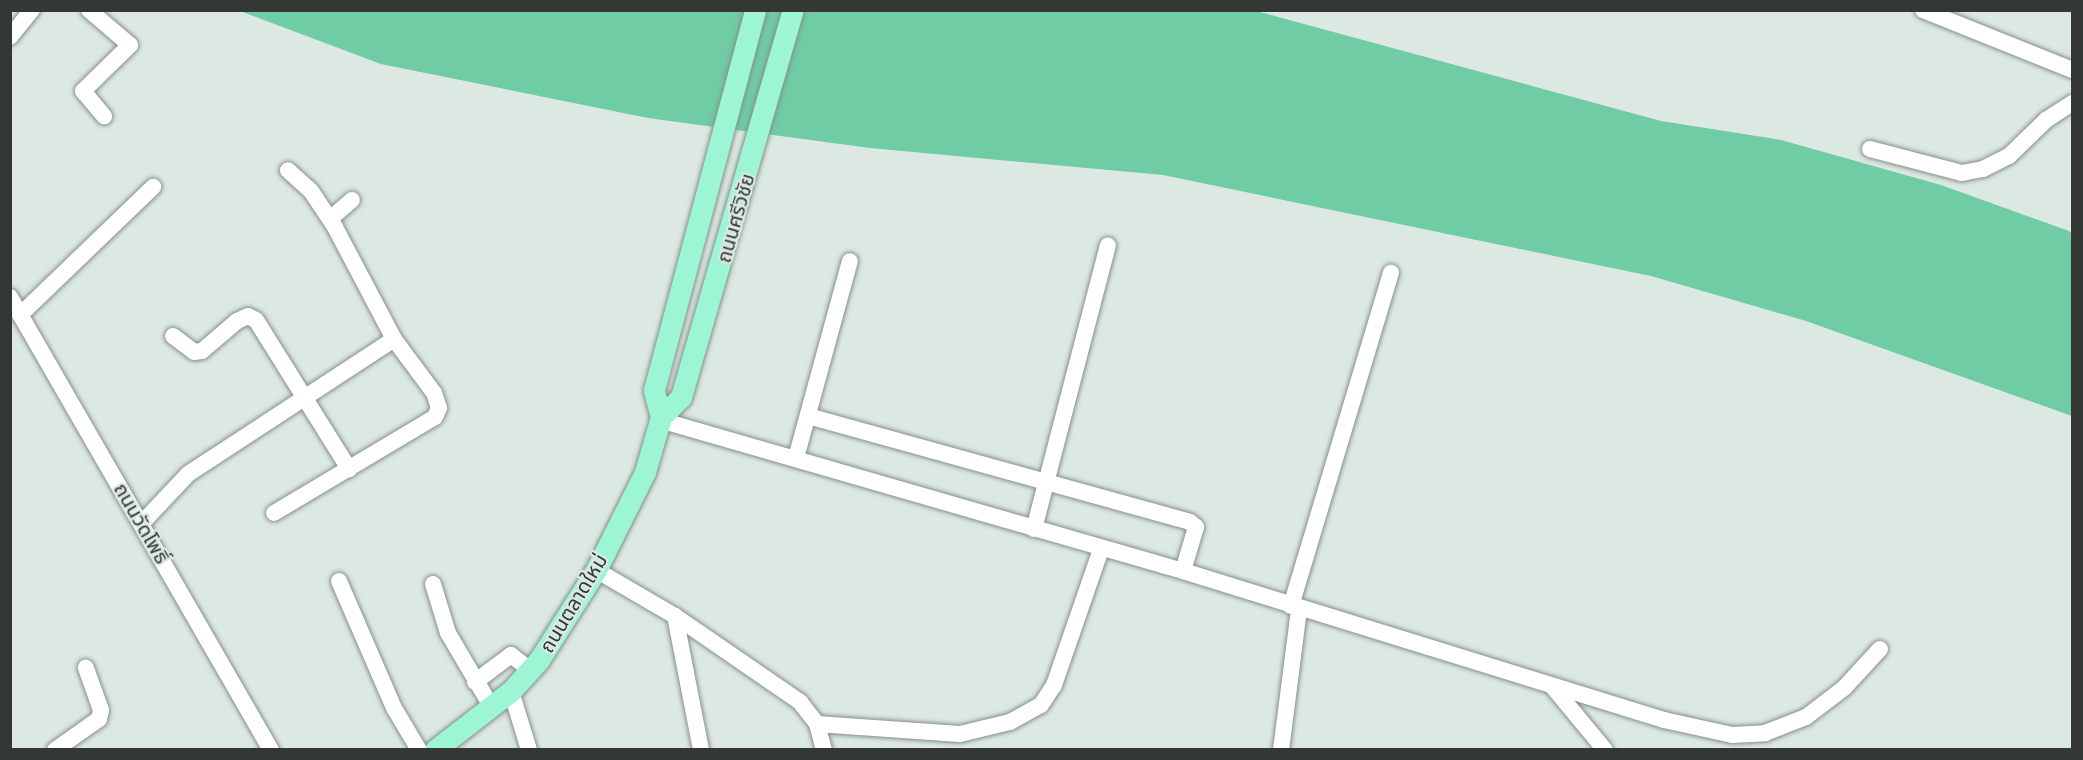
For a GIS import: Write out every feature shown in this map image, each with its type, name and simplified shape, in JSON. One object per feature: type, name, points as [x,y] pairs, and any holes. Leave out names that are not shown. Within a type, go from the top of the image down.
[{"type":"main road","name":"ถนนศรีวิชัย","points":[[661,418],[654,390],[755,10]]},
{"type":"main road","name":"ถนนศรีวิชัย","points":[[661,418],[681,397],[739,206],[794,10]]},
{"type":"main road","name":"ถนนตลาดใหม่","points":[[435,750],[511,691],[530,670],[596,570],[645,472],[661,418]]},
{"type":"street","points":[[10,37],[32,10]]},
{"type":"street","points":[[89,10],[130,45],[83,91],[104,116]]},
{"type":"street","points":[[1923,10],[2073,70]]},
{"type":"street","points":[[1870,149],[1962,173],[1983,169],[2009,156],[2046,120],[2073,103]]},
{"type":"street","points":[[274,513],[435,417],[439,408],[434,393],[393,339],[330,219],[311,191],[288,170]]},
{"type":"street","points":[[20,315],[153,187]]},
{"type":"street","points":[[330,219],[352,200]]},
{"type":"street","points":[[1034,529],[1108,245]]},
{"type":"street","points":[[796,458],[850,261]]},
{"type":"street","points":[[1281,750],[1295,607],[1391,273]]},
{"type":"street","name":"ถนนวัดโพธิ์","points":[[10,297],[271,750]]},
{"type":"street","points":[[172,336],[194,352],[202,351],[237,321],[248,316],[256,320],[349,469]]},
{"type":"street","points":[[142,523],[188,474],[393,339]]},
{"type":"street","points":[[808,416],[1047,480],[1190,522],[1196,527],[1183,571]]},
{"type":"street","points":[[661,418],[1101,549],[1183,571],[1665,720],[1731,735],[1765,733],[1806,717],[1844,688],[1880,649]]},
{"type":"street","points":[[817,724],[960,734],[1010,722],[1041,705],[1054,686],[1101,549]]},
{"type":"street","points":[[596,570],[675,616],[800,702],[817,724],[824,750]]},
{"type":"street","points":[[339,580],[390,699],[419,750]]},
{"type":"street","points":[[433,584],[448,633],[491,706]]},
{"type":"street","points":[[675,616],[701,750]]},
{"type":"street","points":[[475,682],[511,655],[530,670]]},
{"type":"street","points":[[55,750],[99,719],[101,710],[86,668]]},
{"type":"street","points":[[1551,686],[1605,750]]},
{"type":"street","points":[[511,691],[529,750]]},
{"type":"shaded area","points":[[240,11],[1256,11],[1661,121],[1781,140],[1941,185],[2069,231],[2072,234],[2072,416],[1806,321],[1651,276],[1163,175],[870,148],[648,118],[381,64]]}]
